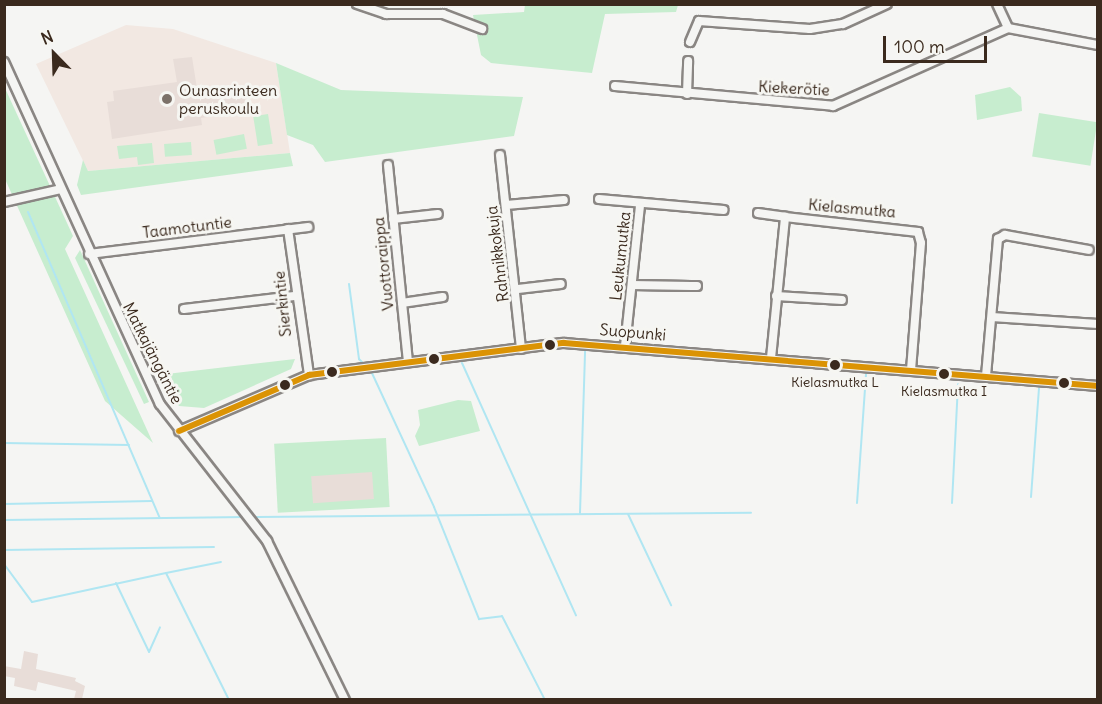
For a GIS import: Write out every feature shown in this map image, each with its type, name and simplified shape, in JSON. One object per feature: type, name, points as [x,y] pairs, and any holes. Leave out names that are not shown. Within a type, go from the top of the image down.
[{"type":"street","points":[[357,4],[386,14],[443,14],[482,29]]},
{"type":"street","points":[[690,42],[699,21],[810,29],[843,24],[887,4]]},
{"type":"street","points":[[998,4],[1008,28],[1098,45]]},
{"type":"street","name":"Kiekerötie","points":[[615,86],[687,94],[840,105],[1008,28]]},
{"type":"street","points":[[687,94],[688,61]]},
{"type":"street","name":"Matkajängäntie","points":[[4,62],[145,377],[179,431],[267,541],[345,699]]},
{"type":"street","name":"Rahnikkokuja","points":[[500,155],[518,289],[521,349]]},
{"type":"street","name":"Vuottoraippa","points":[[388,165],[408,361]]},
{"type":"street","points":[[4,202],[61,189]]},
{"type":"street","name":"Leukumutka","points":[[599,199],[640,205],[724,210]]},
{"type":"street","points":[[506,205],[564,200]]},
{"type":"street","name":"Leukumutka","points":[[625,346],[640,205]]},
{"type":"street","points":[[758,213],[785,217]]},
{"type":"street","points":[[393,219],[438,214]]},
{"type":"street","name":"Kielasmutka","points":[[771,358],[785,217],[918,232],[921,243],[911,370]]},
{"type":"street","name":"Taamotuntie","points":[[89,254],[308,227]]},
{"type":"street","name":"Sierkintie","points":[[288,229],[294,296],[309,375]]},
{"type":"street","points":[[986,376],[1000,237],[1089,250]]},
{"type":"street","points":[[518,289],[561,284]]},
{"type":"street","points":[[632,285],[697,286]]},
{"type":"street","points":[[184,309],[294,296]]},
{"type":"street","points":[[776,296],[842,300]]},
{"type":"street","points":[[402,303],[443,297]]},
{"type":"street","points":[[992,316],[1098,324]]},
{"type":"street","name":"Suopunki","points":[[179,431],[309,375],[408,361],[564,344],[625,346],[1098,386]]},
{"type":"shaded area","name":"Ounasrinteen peruskoulu","points":[[126,25],[173,29],[276,63],[290,153],[88,171],[36,64]]},
{"type":"green space","points":[[525,5],[678,5],[676,12],[605,14],[592,73],[491,63],[481,55],[473,15],[524,12]]},
{"type":"green space","points":[[276,63],[341,90],[523,97],[514,136],[325,162],[313,145],[287,135]]},
{"type":"green space","points":[[4,86],[73,236],[65,249],[153,443],[105,401],[5,179]]},
{"type":"green space","points":[[1010,87],[1021,97],[1022,111],[977,120],[975,95]]},
{"type":"green space","points":[[1039,113],[1097,122],[1090,166],[1032,156]]},
{"type":"green space","points":[[268,114],[273,144],[258,146],[253,116]]},
{"type":"green space","points":[[244,134],[247,149],[216,155],[214,140]]},
{"type":"green space","points":[[191,142],[192,155],[165,157],[164,144]]},
{"type":"green space","points":[[152,143],[154,163],[138,165],[137,157],[119,159],[117,146]]},
{"type":"green space","points":[[290,153],[293,166],[81,195],[77,185],[83,160],[88,171]]},
{"type":"green space","points":[[80,250],[149,402],[144,404],[75,258]]},
{"type":"green space","points":[[295,359],[291,369],[204,408],[179,406],[158,375]]},
{"type":"green space","points":[[458,400],[471,401],[480,431],[419,446],[415,436],[420,425],[418,410]]},
{"type":"green space","points":[[386,438],[390,507],[278,513],[274,444]]},
{"type":"building","points":[[192,57],[198,95],[244,89],[247,111],[201,118],[202,125],[112,139],[107,102],[114,101],[113,91],[177,82],[173,59]]},
{"type":"building","points":[[372,472],[374,499],[313,503],[311,476]]},
{"type":"building","points":[[24,651],[38,654],[36,669],[76,678],[75,681],[85,686],[82,699],[74,699],[76,691],[38,682],[36,691],[14,686],[15,678],[4,676],[4,666],[21,669]]},
{"type":"waterway","points":[[28,212],[160,518]]},
{"type":"waterway","points":[[349,284],[359,359],[365,365]]},
{"type":"waterway","points":[[580,513],[585,351]]},
{"type":"waterway","points":[[462,363],[576,615]]},
{"type":"waterway","points":[[371,371],[434,507],[479,619],[502,616],[544,698]]},
{"type":"waterway","points":[[857,503],[866,374]]},
{"type":"waterway","points":[[952,503],[958,384]]},
{"type":"waterway","points":[[1031,497],[1039,388]]},
{"type":"waterway","points":[[4,443],[129,445]]},
{"type":"waterway","points":[[4,504],[152,501]]},
{"type":"waterway","points":[[257,517],[751,513]]},
{"type":"waterway","points":[[628,514],[671,605]]},
{"type":"waterway","points":[[4,520],[246,517]]},
{"type":"waterway","points":[[4,550],[214,547]]},
{"type":"waterway","points":[[166,573],[221,562]]},
{"type":"waterway","points":[[4,564],[32,602],[166,573],[229,700]]},
{"type":"waterway","points":[[116,583],[149,652],[160,627]]},
{"type":"transit line","points":[[179,431],[309,375],[564,343],[1098,386]]},
{"type":"place","name":"Ounasrinteen peruskoulu","points":[[167,99]]},
{"type":"place","name":"Kielasmutka L","points":[[835,365]]},
{"type":"place","name":"Kielasmutka I","points":[[944,374]]}]
